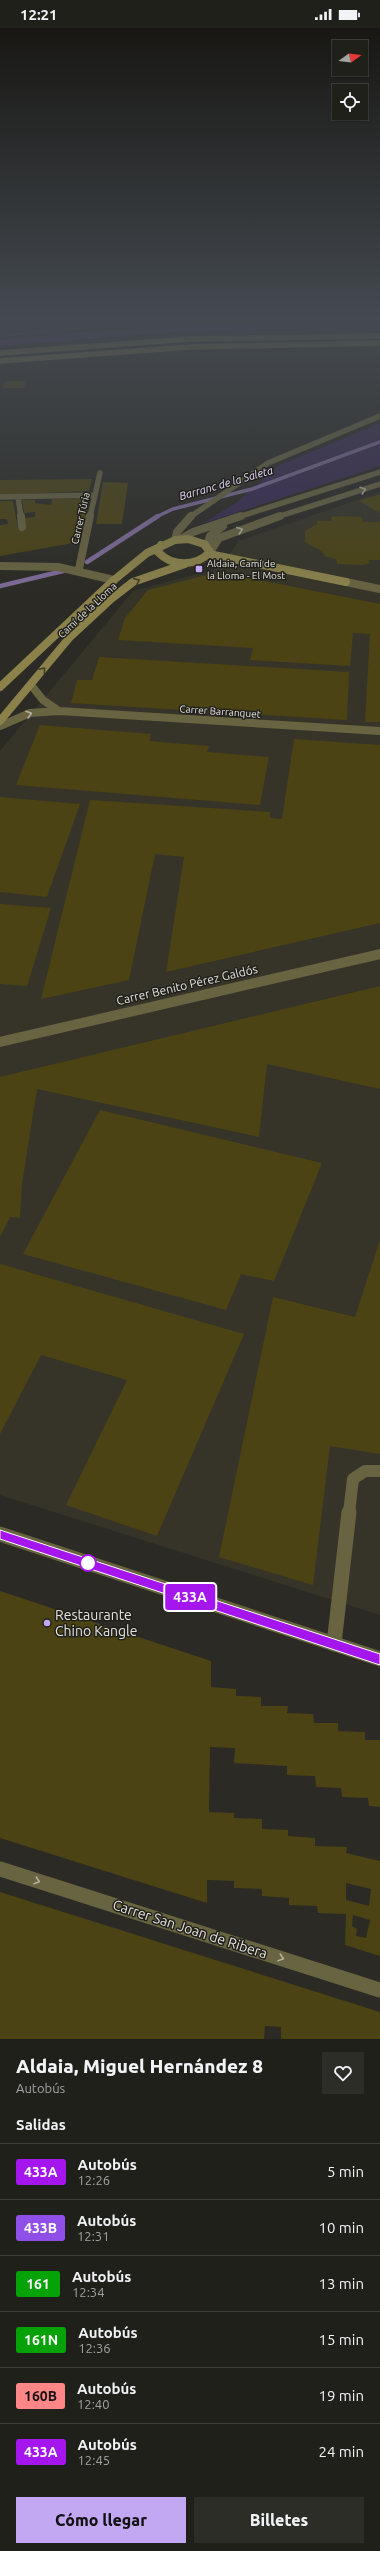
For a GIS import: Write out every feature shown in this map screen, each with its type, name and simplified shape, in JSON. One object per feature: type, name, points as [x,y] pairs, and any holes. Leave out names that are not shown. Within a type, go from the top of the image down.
[{"type":"street","points":[[178,540],[177,532],[191,516],[268,463],[380,416]]},
{"type":"street","points":[[178,540],[193,532],[380,472]]},
{"type":"street","name":"Carrer Túria","points":[[79,569],[100,473]]},
{"type":"street","points":[[198,561],[218,538],[380,484]]},
{"type":"street","points":[[0,497],[95,494]]},
{"type":"street","points":[[18,497],[22,527]]},
{"type":"street","points":[[208,551],[210,536],[230,521]]},
{"type":"street","points":[[178,540],[199,542],[208,551],[247,563],[380,589]]},
{"type":"street","name":"Camí de la Lloma","points":[[0,688],[114,580],[147,553],[161,545],[178,540]]},
{"type":"street","points":[[161,545],[158,552],[164,559],[178,562],[198,561],[247,563]]},
{"type":"street","name":"Camí de la Lloma","points":[[0,722],[70,637],[127,586],[133,582],[198,561]]},
{"type":"street","points":[[0,566],[23,564],[79,569],[114,580]]},
{"type":"street","name":"Carrer Barranquet","points":[[30,684],[42,700],[59,711]]},
{"type":"street","name":"Carrer Barranquet","points":[[0,726],[30,713],[59,711],[380,731]]},
{"type":"street","name":"Carrer Benito Pérez Galdós","points":[[0,1042],[380,954]]},
{"type":"street","points":[[334,1644],[353,1479],[365,1471],[380,1471]]},
{"type":"street","points":[[0,1534],[380,1659]]},
{"type":"street","name":"Carrer San Joan de Ribera","points":[[0,1869],[380,1990]]},
{"type":"shaded area","points":[[380,423],[380,466],[204,523],[237,502],[280,465]]},
{"type":"shaded area","points":[[380,492],[380,1615],[0,1495],[0,751],[133,591],[219,568],[239,541]]},
{"type":"building","points":[[92,479],[89,491],[0,495],[0,480]]},
{"type":"building","points":[[103,482],[128,483],[122,524],[96,524]]},
{"type":"building","points":[[380,495],[380,513],[359,501]]},
{"type":"building","points":[[88,498],[88,502],[84,502],[87,510],[79,542],[0,556],[0,525],[8,524],[7,519],[0,519],[0,501],[13,501],[18,529],[26,528],[25,518],[35,517],[35,512],[24,513],[22,500],[35,500],[35,503],[51,505],[52,499]]},
{"type":"building","points":[[331,517],[362,517],[363,522],[380,522],[380,560],[369,560],[370,563],[362,565],[337,564],[336,559],[326,557],[321,551],[305,542],[305,531],[317,524],[317,521],[332,521]]},
{"type":"building","points":[[218,572],[380,604],[380,722],[365,722],[370,634],[353,633],[350,666],[250,660],[253,648],[118,640],[125,618],[148,590]]},
{"type":"building","points":[[99,657],[349,672],[347,720],[71,703],[77,680],[92,680]]},
{"type":"building","points":[[40,725],[151,734],[149,741],[209,746],[207,752],[269,757],[260,805],[16,785]]},
{"type":"building","points":[[294,739],[380,745],[380,923],[166,972],[184,857],[155,854],[129,980],[41,999],[90,800],[270,812],[270,818],[282,819]]},
{"type":"building","points":[[0,797],[80,804],[47,897],[0,892]]},
{"type":"building","points":[[0,904],[51,908],[27,986],[0,984]]},
{"type":"building","points":[[380,986],[380,1089],[267,1064],[259,1137],[37,1089],[22,1184],[20,1218],[10,1217],[0,1237],[0,1077]]},
{"type":"building","points":[[100,1110],[322,1163],[274,1281],[241,1274],[226,1310],[23,1254]]},
{"type":"building","points":[[380,1240],[380,1454],[330,1446],[313,1585],[219,1557],[273,1297],[355,1317]]},
{"type":"building","points":[[0,1264],[244,1334],[157,1536],[66,1505],[127,1380],[41,1355],[0,1434]]},
{"type":"building","points":[[0,1591],[211,1661],[211,1687],[236,1689],[236,1696],[261,1697],[261,1706],[288,1706],[287,1713],[313,1714],[314,1723],[338,1723],[338,1731],[365,1732],[365,1740],[380,1740],[380,1807],[369,1806],[368,1798],[342,1797],[341,1788],[316,1787],[315,1776],[287,1775],[287,1766],[234,1763],[235,1748],[210,1747],[209,1812],[234,1813],[234,1818],[262,1819],[262,1829],[288,1830],[288,1836],[315,1838],[315,1846],[347,1847],[346,1853],[380,1861],[380,1956],[345,1945],[346,1914],[318,1913],[317,1906],[289,1905],[289,1898],[262,1896],[262,1889],[234,1888],[234,1881],[207,1880],[207,1903],[0,1838]],"holes":[[[346,1883],[371,1889],[369,1906],[346,1900]],[[353,1915],[370,1920],[366,1938],[356,1936],[357,1929],[352,1926]]]},
{"type":"building","points":[[0,1892],[380,2012],[380,2039],[281,2039],[281,2027],[265,2026],[264,2039],[0,2039]]},
{"type":"waterway","name":"Barranc de la Saleta","points":[[158,516],[173,509],[252,489],[380,442]]},
{"type":"waterway","name":"Barranc de la Saleta","points":[[87,562],[158,516]]},
{"type":"waterway","name":"Barranc de la Saleta","points":[[0,586],[63,571]]},
{"type":"bus line","name":"433A","points":[[0,1534],[238,1614],[380,1659]]},
{"type":"place","name":"Aldaia, Camí de la Lloma - El Most","points":[[199,569]]},
{"type":"place","name":"Restaurante Chino Kangle","points":[[47,1623]]}]
